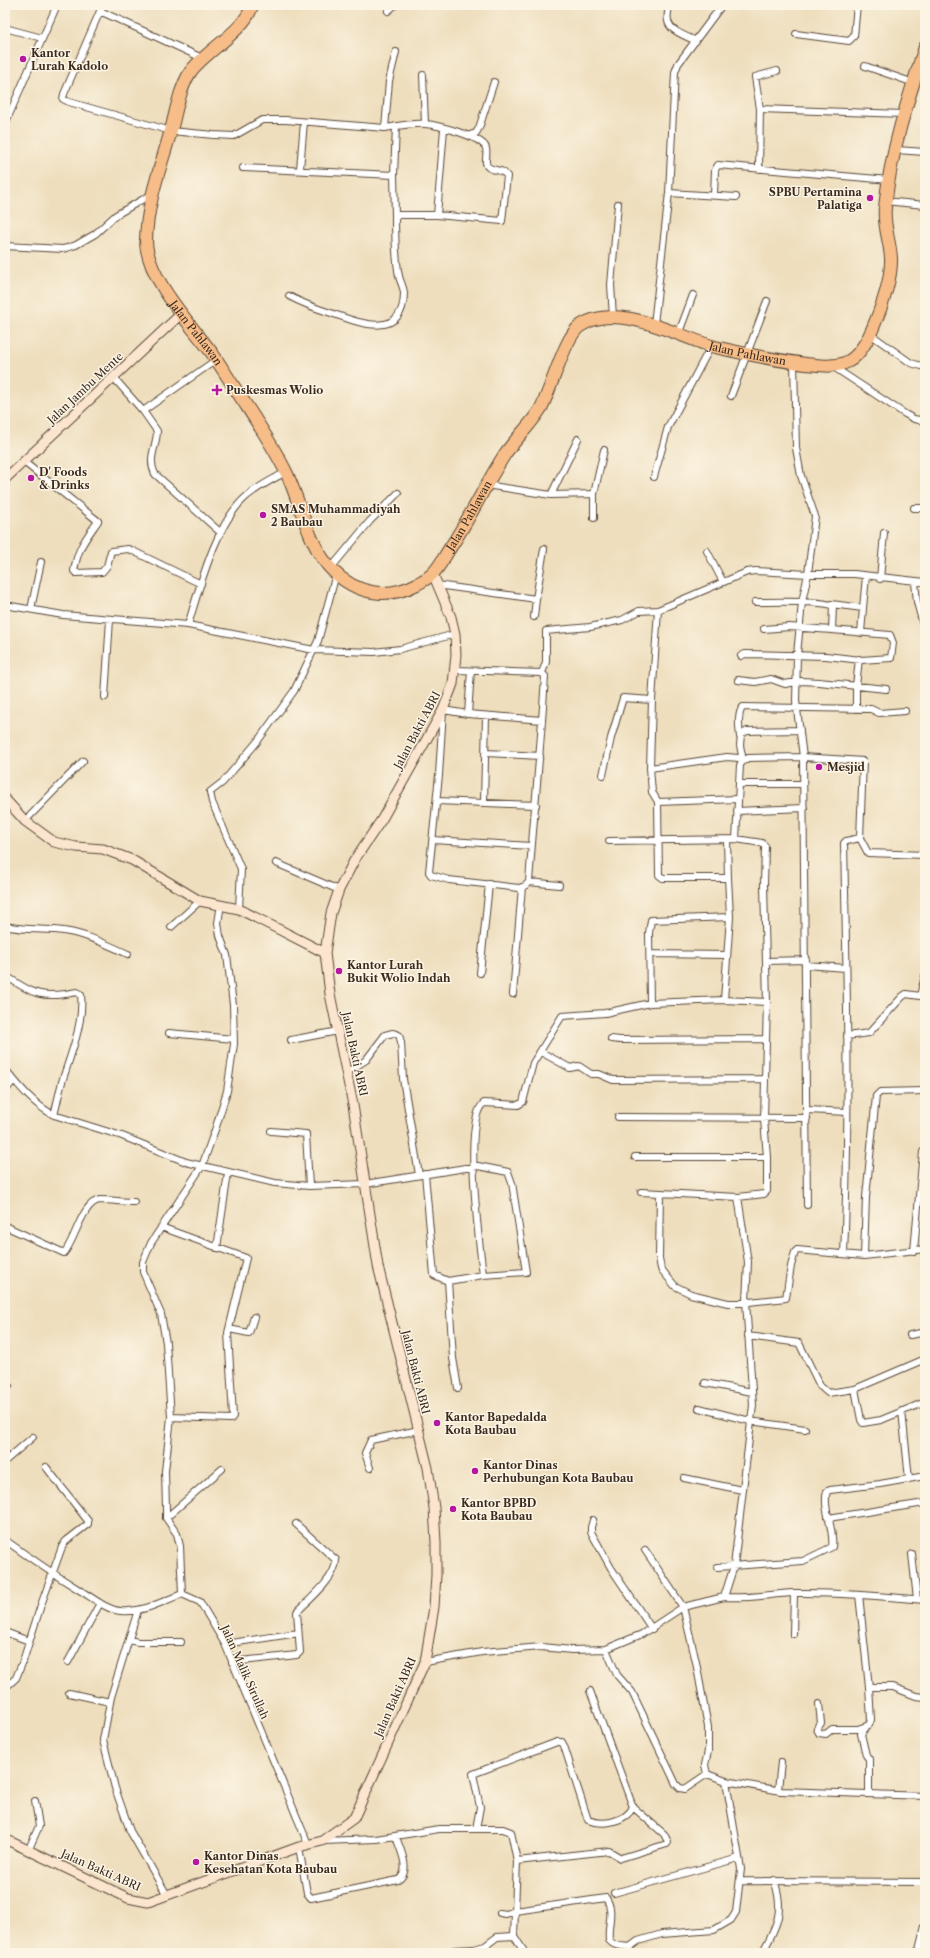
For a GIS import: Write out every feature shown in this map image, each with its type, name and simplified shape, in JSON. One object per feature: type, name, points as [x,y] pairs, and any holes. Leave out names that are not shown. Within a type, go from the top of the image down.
[{"type":"highway","name":"Jalan Pahlawan","points":[[252,5],[248,19],[202,58],[186,80],[152,194],[146,236],[148,258],[162,285],[216,360],[257,422],[286,472],[320,553],[333,571],[359,589],[388,594],[435,580],[455,540],[506,452],[540,410],[575,329],[594,320],[613,317],[654,324],[678,335],[711,346],[747,354],[794,362],[832,366],[844,363],[853,358],[870,334],[890,270],[891,255],[884,218],[888,180],[904,114],[925,47]]},
{"type":"street","points":[[5,124],[57,5]]},
{"type":"street","points":[[103,5],[64,94],[63,99],[69,102],[171,131],[232,137],[262,120],[385,128],[425,124],[470,135],[487,148],[487,165],[503,171],[507,176],[502,221],[437,216],[395,215]]},
{"type":"street","points":[[388,11],[395,5]]},
{"type":"street","points":[[670,5],[667,14],[668,24],[673,30],[696,41]]},
{"type":"street","points":[[654,324],[668,192],[675,72],[678,64],[722,5]]},
{"type":"street","points":[[796,34],[848,41],[854,36],[857,5]]},
{"type":"street","points":[[100,11],[202,58]]},
{"type":"street","points":[[5,28],[42,38]]},
{"type":"street","points":[[385,128],[389,81],[396,52]]},
{"type":"street","points":[[865,66],[914,82]]},
{"type":"street","points":[[759,169],[760,109],[756,76],[777,71]]},
{"type":"street","points":[[423,75],[425,124]]},
{"type":"street","points":[[470,135],[476,133],[479,128],[494,82]]},
{"type":"street","points":[[760,109],[904,114]]},
{"type":"street","points":[[300,169],[304,122]]},
{"type":"street","points":[[288,296],[310,306],[365,324],[379,325],[394,321],[400,312],[404,294],[399,278],[396,246],[394,175],[396,126]]},
{"type":"street","points":[[437,216],[444,129]]},
{"type":"street","points":[[896,150],[925,152]]},
{"type":"street","points":[[714,195],[716,166],[888,180]]},
{"type":"street","points":[[243,168],[300,169],[394,175]]},
{"type":"street","points":[[668,192],[736,196]]},
{"type":"street","points":[[5,246],[63,249],[76,245],[95,234],[116,215],[152,194]]},
{"type":"street","points":[[885,201],[925,204]]},
{"type":"street","points":[[613,317],[611,285],[618,204]]},
{"type":"street","points":[[678,335],[694,295]]},
{"type":"street","points":[[730,396],[767,301]]},
{"type":"street","name":"Jalan Jambu Mente","points":[[5,479],[182,313]]},
{"type":"street","points":[[870,334],[911,363],[925,367]]},
{"type":"street","points":[[654,477],[668,427],[711,346]]},
{"type":"street","points":[[143,411],[216,360]]},
{"type":"street","points":[[794,362],[796,448],[801,476],[815,516],[808,574],[802,602],[799,628],[796,683],[796,707],[803,758],[808,1110],[807,1205]]},
{"type":"street","points":[[832,366],[914,419],[925,422]]},
{"type":"street","points":[[114,378],[143,411],[157,430],[151,456],[152,469],[155,474],[220,532]]},
{"type":"street","points":[[551,495],[578,439]]},
{"type":"street","points":[[594,518],[594,494],[604,450]]},
{"type":"street","points":[[24,462],[98,521],[82,543],[77,554],[74,571],[76,573],[102,572],[107,566],[109,553],[111,551],[128,549],[201,584]]},
{"type":"street","points":[[188,625],[220,532],[233,511],[246,497],[286,472]]},
{"type":"street","points":[[486,486],[551,495],[594,494]]},
{"type":"street","points":[[239,909],[241,870],[212,802],[210,792],[223,782],[257,742],[290,698],[314,650],[333,571],[370,521],[398,493]]},
{"type":"street","points":[[914,508],[925,508]]},
{"type":"street","points":[[880,579],[884,533]]},
{"type":"street","points":[[534,617],[544,549]]},
{"type":"street","points":[[707,551],[724,582]]},
{"type":"street","points":[[31,609],[40,562]]},
{"type":"street","points":[[542,673],[546,662],[546,630],[597,625],[622,620],[639,611],[658,610],[678,600],[747,572],[849,574],[880,579],[925,582]]},
{"type":"street","points":[[861,633],[866,576]]},
{"type":"street","points":[[435,580],[536,599]]},
{"type":"street","name":"Jalan Bakti ABRI","points":[[5,1840],[135,1900],[151,1902],[304,1845],[322,1840],[354,1818],[425,1662],[434,1599],[436,1542],[434,1508],[428,1468],[378,1266],[353,1105],[330,994],[325,953],[331,913],[339,890],[355,859],[382,819],[444,710],[453,684],[456,670],[455,634],[451,618],[435,580]]},
{"type":"street","points":[[915,582],[917,602],[925,632]]},
{"type":"street","points":[[755,602],[802,602],[863,608]]},
{"type":"street","points":[[831,604],[833,606],[832,630]]},
{"type":"street","points":[[5,605],[63,615],[188,625],[314,650],[374,652],[400,649],[455,634]]},
{"type":"street","points":[[658,610],[652,700],[650,768],[652,792],[658,802],[659,875],[661,877],[728,878]]},
{"type":"street","points":[[105,697],[110,619]]},
{"type":"street","points":[[741,656],[745,654],[797,655],[858,659],[890,659],[893,643],[890,635],[799,628],[764,629]]},
{"type":"street","points":[[856,708],[858,659]]},
{"type":"street","points":[[456,670],[542,673]]},
{"type":"street","points":[[468,714],[471,671]]},
{"type":"street","points":[[529,882],[540,756],[545,676],[542,673]]},
{"type":"street","points":[[738,680],[755,682],[771,679],[785,684],[802,681],[886,689]]},
{"type":"street","points":[[603,775],[611,738],[623,698],[652,700]]},
{"type":"street","points":[[743,761],[739,722],[740,710],[743,707],[856,708],[871,709],[882,713],[905,711]]},
{"type":"street","points":[[542,720],[486,716],[444,710],[430,872],[431,875],[449,880],[522,887],[529,882],[559,885]]},
{"type":"street","points":[[484,803],[486,716]]},
{"type":"street","points":[[740,736],[747,731],[800,730]]},
{"type":"street","points":[[486,753],[540,756]]},
{"type":"street","points":[[650,768],[727,757],[739,758],[743,761]]},
{"type":"street","points":[[736,839],[740,765],[743,761],[748,758],[803,758],[863,761],[860,838],[868,853],[925,855]]},
{"type":"street","points":[[25,821],[83,761]]},
{"type":"street","points":[[739,784],[803,784]]},
{"type":"street","points":[[5,799],[25,821],[57,843],[76,847],[103,849],[132,860],[200,901],[221,904],[239,909],[325,953]]},
{"type":"street","points":[[658,802],[738,799]]},
{"type":"street","points":[[437,801],[536,805]]},
{"type":"street","points":[[737,811],[804,808]]},
{"type":"street","points":[[844,1254],[847,1176],[847,1036],[844,843],[846,841],[860,838]]},
{"type":"street","points":[[724,1000],[730,917],[728,839]]},
{"type":"street","points":[[609,841],[736,839],[762,843],[765,846],[764,885],[767,1002],[764,1119],[767,1157],[767,1191],[764,1194],[738,1197],[641,1192]]},
{"type":"street","points":[[433,840],[531,846]]},
{"type":"street","points":[[276,863],[339,890]]},
{"type":"street","points":[[480,973],[489,884]]},
{"type":"street","points":[[513,994],[522,887]]},
{"type":"street","points":[[171,927],[200,901]]},
{"type":"street","points":[[5,1540],[100,1603],[122,1611],[138,1610],[182,1594],[178,1537],[166,1518],[165,1471],[171,1417],[166,1343],[161,1314],[143,1272],[144,1258],[161,1227],[202,1166],[227,1091],[233,1057],[234,1038],[230,977],[218,923],[221,904]]},
{"type":"street","points":[[650,1003],[649,933],[651,920],[730,917]]},
{"type":"street","points":[[5,926],[30,930],[54,930],[79,934],[99,940],[128,954]]},
{"type":"street","points":[[650,954],[727,955]]},
{"type":"street","points":[[766,961],[806,962],[846,968]]},
{"type":"street","points":[[5,975],[37,994],[54,996],[77,992],[81,995],[82,1005],[72,1052],[62,1082],[54,1115]]},
{"type":"street","points":[[847,1036],[869,1033],[906,994],[922,996],[925,976]]},
{"type":"street","points":[[483,1275],[472,1167],[475,1132],[481,1106],[484,1103],[521,1104],[523,1102],[532,1066],[564,1015],[605,1013],[650,1003],[724,1000],[767,1002]]},
{"type":"street","points":[[291,1040],[338,1031]]},
{"type":"street","points":[[169,1033],[234,1038]]},
{"type":"street","points":[[5,1069],[30,1097],[46,1111],[54,1115],[122,1136],[178,1160],[275,1183],[309,1186],[365,1184],[422,1175],[472,1167],[482,1166],[510,1174],[526,1272],[483,1275],[448,1281],[436,1277],[433,1274],[422,1175],[403,1078],[401,1042],[398,1035],[393,1033],[385,1035],[366,1060],[346,1073]]},
{"type":"street","points":[[611,1039],[766,1039]]},
{"type":"street","points":[[541,1052],[570,1068],[579,1066],[591,1074],[599,1074],[613,1080],[765,1079]]},
{"type":"street","points":[[5,1091],[14,1080]]},
{"type":"street","points":[[864,1256],[866,1197],[876,1096],[880,1092],[925,1091]]},
{"type":"street","points":[[808,1110],[847,1112]]},
{"type":"street","points":[[618,1117],[764,1119],[807,1118]]},
{"type":"street","points":[[271,1131],[306,1134],[309,1186]]},
{"type":"street","points":[[914,1251],[923,1152]]},
{"type":"street","points":[[635,1157],[767,1157]]},
{"type":"street","points":[[217,1248],[228,1173]]},
{"type":"street","points":[[660,1193],[659,1258],[661,1269],[675,1286],[691,1294],[728,1303],[786,1298],[794,1252],[797,1250],[864,1256],[925,1249]]},
{"type":"street","points":[[724,1597],[734,1566],[752,1392],[746,1301],[748,1262],[738,1197]]},
{"type":"street","points":[[5,1226],[64,1253],[82,1217],[90,1206],[98,1200],[134,1202]]},
{"type":"street","points":[[161,1227],[246,1258],[229,1329],[234,1416],[224,1419],[171,1417]]},
{"type":"street","points":[[448,1281],[453,1358],[458,1388]]},
{"type":"street","points":[[229,1329],[249,1333],[254,1317]]},
{"type":"street","points":[[748,1336],[799,1343],[810,1368],[824,1391],[828,1393],[855,1389],[925,1359],[924,1335],[921,1333],[910,1335]]},
{"type":"street","points":[[706,1383],[752,1392]]},
{"type":"street","points":[[855,1389],[861,1420],[863,1423],[881,1420],[925,1402]]},
{"type":"street","points":[[699,1408],[750,1421],[805,1429]]},
{"type":"street","points":[[902,1411],[909,1479]]},
{"type":"street","points":[[370,1468],[364,1453],[371,1440],[419,1430]]},
{"type":"street","points":[[5,1461],[34,1437]]},
{"type":"street","points":[[5,1688],[16,1678],[62,1547],[66,1541],[88,1524],[88,1521],[46,1467]]},
{"type":"street","points":[[166,1518],[222,1469]]},
{"type":"street","points":[[717,1567],[803,1561],[817,1555],[832,1547],[833,1541],[828,1518],[826,1495],[830,1490],[925,1476]]},
{"type":"street","points":[[684,1478],[742,1490]]},
{"type":"street","points":[[828,1518],[925,1503]]},
{"type":"street","points":[[593,1520],[590,1527],[591,1532],[628,1594],[652,1629]]},
{"type":"street","points":[[232,1662],[298,1654],[300,1652],[297,1612],[319,1591],[330,1577],[336,1565],[336,1560],[296,1524]]},
{"type":"street","points":[[645,1550],[683,1607],[696,1662],[708,1727],[708,1751],[705,1765],[707,1774]]},
{"type":"street","points":[[912,1554],[917,1599]]},
{"type":"street","points":[[425,1662],[482,1652],[541,1647],[572,1650],[606,1649],[652,1629],[683,1607],[724,1597],[754,1598],[794,1593],[859,1595],[925,1600]]},
{"type":"street","points":[[793,1634],[794,1593]]},
{"type":"street","name":"Jalan Malik Sirullah","points":[[182,1594],[200,1602],[225,1644],[304,1845],[307,1893],[311,1898],[402,1878],[405,1873],[404,1862],[396,1837]]},
{"type":"street","points":[[859,1595],[870,1687],[871,1720],[870,1725],[866,1727],[861,1734],[866,1755],[869,1759],[869,1793]]},
{"type":"street","points":[[68,1662],[100,1603]]},
{"type":"street","points":[[138,1610],[110,1702],[103,1740],[115,1788],[130,1831],[167,1895]]},
{"type":"street","points":[[5,1632],[29,1641]]},
{"type":"street","points":[[225,1644],[298,1633]]},
{"type":"street","points":[[129,1640],[138,1642],[181,1642]]},
{"type":"street","points":[[606,1649],[617,1676],[632,1692],[676,1784],[680,1788],[685,1789],[707,1774]]},
{"type":"street","points":[[870,1687],[893,1687],[916,1696],[925,1697]]},
{"type":"street","points":[[517,1861],[609,1851],[621,1858],[667,1844],[668,1842],[664,1834],[633,1807],[590,1692]]},
{"type":"street","points":[[69,1693],[110,1702]]},
{"type":"street","points":[[819,1704],[821,1723],[817,1729],[819,1733],[826,1734],[832,1729],[858,1729],[866,1727]]},
{"type":"street","points":[[476,1829],[480,1807],[473,1774],[558,1742],[562,1742],[564,1746],[588,1820],[593,1822],[610,1822],[621,1819],[629,1814],[633,1807]]},
{"type":"street","points":[[778,1790],[781,1762]]},
{"type":"street","points":[[707,1774],[726,1781],[778,1790],[925,1796]]},
{"type":"street","points":[[500,1913],[506,1914],[606,1898],[611,1909],[612,1917],[609,1940],[613,1944],[630,1950],[638,1941],[662,1934],[714,1930],[731,1920],[736,1912],[741,1869],[726,1781]]},
{"type":"street","points":[[28,1851],[40,1826],[35,1801]]},
{"type":"street","points":[[322,1840],[336,1841],[396,1837],[439,1829],[503,1829],[511,1832],[517,1861],[514,1936],[525,1953]]},
{"type":"street","points":[[614,1893],[739,1858]]},
{"type":"street","points":[[762,1953],[777,1925],[780,1895],[774,1880]]},
{"type":"street","points":[[740,1881],[925,1882]]},
{"type":"street","points":[[918,1953],[925,1926]]},
{"type":"street","points":[[446,1953],[454,1950],[474,1949],[485,1946],[497,1937],[514,1936]]},
{"type":"place","name":"Kantor Lurah Kadolo","points":[[23,59]]},
{"type":"place","name":"SPBU Pertamina Palatiga","points":[[870,198]]},
{"type":"place","name":"Puskesmas Wolio","points":[[217,390]]},
{"type":"place","name":"D' Foods & Drinks","points":[[31,478]]},
{"type":"place","name":"SMAS Muhammadiyah 2 Baubau","points":[[263,515]]},
{"type":"place","name":"Mesjid","points":[[819,767]]},
{"type":"place","name":"Kantor Lurah Bukit Wolio Indah","points":[[339,971]]},
{"type":"place","name":"Kantor Bapedalda Kota Baubau","points":[[437,1423]]},
{"type":"place","name":"Kantor Dinas Perhubungan Kota Baubau","points":[[475,1471]]},
{"type":"place","name":"Kantor BPBD Kota Baubau","points":[[453,1509]]},
{"type":"place","name":"Kantor Dinas Kesehatan Kota Baubau","points":[[196,1862]]}]
